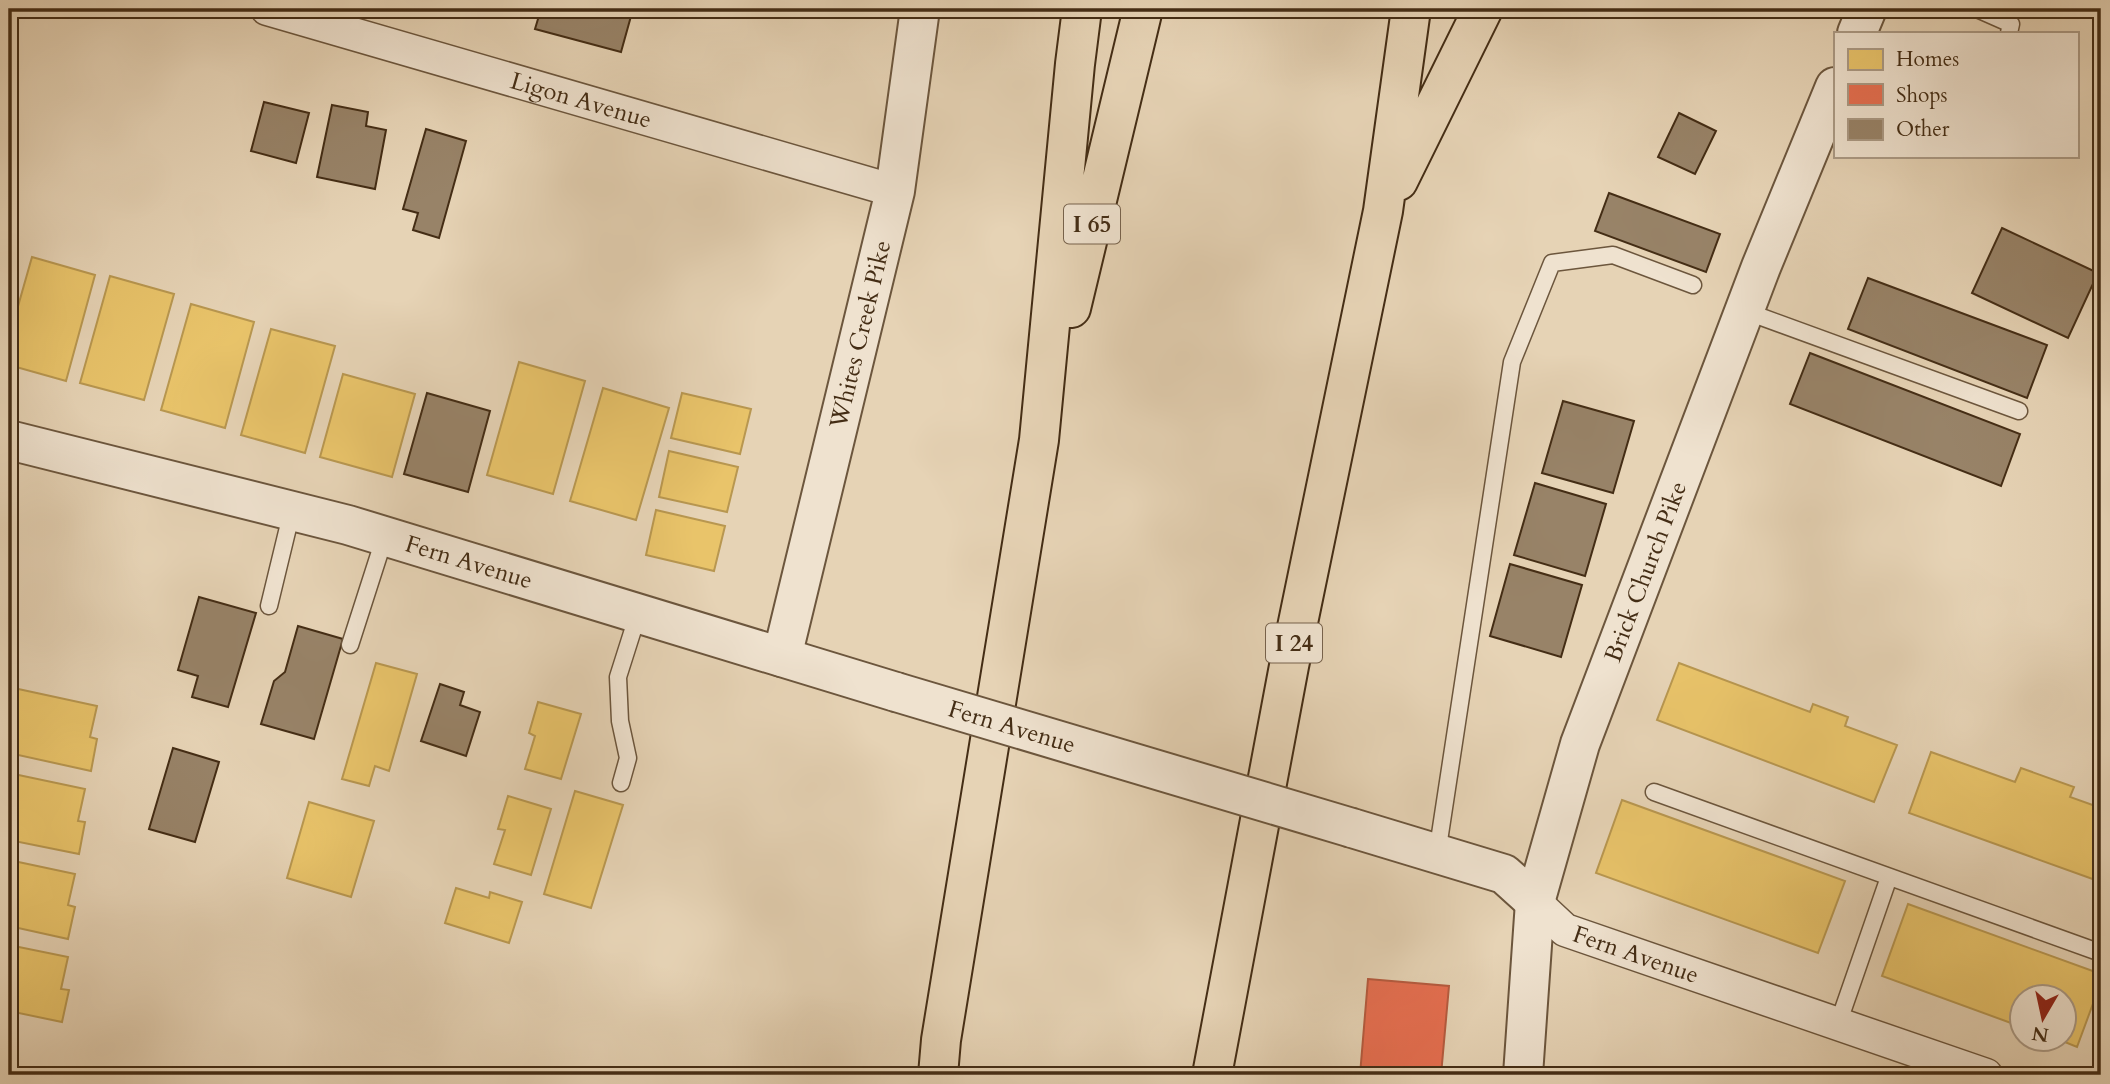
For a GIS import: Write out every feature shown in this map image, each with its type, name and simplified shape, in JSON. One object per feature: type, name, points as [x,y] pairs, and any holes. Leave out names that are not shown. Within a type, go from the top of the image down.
[{"type":"highway","points":[[938,1075],[943,1026],[1039,440],[1073,78],[1082,9]]},
{"type":"highway","name":"I 65","points":[[1039,440],[1143,9]]},
{"type":"highway","name":"I 24","points":[[1213,1075],[1289,666],[1383,211],[1411,9]]},
{"type":"highway","points":[[1383,211],[1483,9]]},
{"type":"street","name":"Ligon Avenue","points":[[267,9],[895,191]]},
{"type":"street","name":"Whites Creek Pike","points":[[782,657],[895,191],[920,9]]},
{"type":"street","points":[[1857,32],[1867,9]]},
{"type":"street","name":"Brick Church Pike","points":[[1523,1075],[1535,902],[1580,744],[1745,311],[1834,88]]},
{"type":"street","name":"Fern Avenue","points":[[9,440],[385,536],[1504,874],[1565,930],[1986,1075]]},
{"type":"lane","points":[[1977,9],[2011,24],[2009,32]]},
{"type":"lane","points":[[1437,854],[1512,362],[1552,263],[1613,255],[1693,285]]},
{"type":"lane","points":[[1745,311],[2019,411]]},
{"type":"lane","points":[[269,606],[292,511]]},
{"type":"lane","points":[[350,645],[385,536]]},
{"type":"lane","points":[[621,783],[628,758],[620,721],[618,677],[638,614]]},
{"type":"lane","points":[[1654,792],[2101,953]]},
{"type":"lane","points":[[1838,1024],[1889,877]]},
{"type":"building: Homes","points":[[32,257],[95,275],[66,381],[9,365],[9,338]]},
{"type":"building: Homes","points":[[110,276],[174,294],[144,400],[80,383]]},
{"type":"building: Homes","points":[[191,304],[254,322],[225,428],[161,410]]},
{"type":"building: Homes","points":[[271,329],[335,346],[305,453],[241,435]]},
{"type":"building: Homes","points":[[519,362],[585,381],[553,494],[487,475]]},
{"type":"building: Homes","points":[[343,374],[415,394],[392,477],[320,457]]},
{"type":"building: Homes","points":[[603,388],[669,408],[636,520],[570,501]]},
{"type":"building: Homes","points":[[682,393],[751,409],[740,454],[671,438]]},
{"type":"building: Homes","points":[[669,451],[738,467],[727,512],[659,497]]},
{"type":"building: Homes","points":[[656,510],[725,526],[714,571],[646,555]]},
{"type":"building: Homes","points":[[376,663],[417,674],[389,771],[375,766],[369,786],[342,779]]},
{"type":"building: Homes","points":[[1679,663],[1810,712],[1813,704],[1848,717],[1845,726],[1897,745],[1874,802],[1657,720]]},
{"type":"building: Homes","points":[[9,687],[97,706],[90,737],[97,739],[91,771],[9,753]]},
{"type":"building: Homes","points":[[538,702],[581,714],[561,779],[525,769],[535,736],[529,733]]},
{"type":"building: Homes","points":[[1931,752],[2015,782],[2021,768],[2074,787],[2070,797],[2101,808],[2101,882],[1909,813]]},
{"type":"building: Homes","points":[[9,773],[85,789],[78,821],[85,822],[79,854],[9,840]]},
{"type":"building: Homes","points":[[575,791],[623,805],[591,908],[544,894]]},
{"type":"building: Homes","points":[[508,796],[551,809],[531,875],[494,864],[505,830],[498,829]]},
{"type":"building: Homes","points":[[1622,800],[1845,881],[1818,953],[1596,873]]},
{"type":"building: Homes","points":[[309,802],[374,821],[351,897],[287,878]]},
{"type":"building: Homes","points":[[9,860],[75,874],[68,905],[75,907],[68,939],[9,926]]},
{"type":"building: Homes","points":[[456,888],[489,898],[490,892],[522,902],[509,943],[445,923]]},
{"type":"building: Homes","points":[[1908,904],[2101,974],[2101,982],[2078,1044],[2078,982],[2008,982],[2008,1022],[1882,976]]},
{"type":"building: Homes","points":[[9,945],[68,957],[61,989],[69,990],[62,1022],[9,1011]]},
{"type":"building: Shops","points":[[1368,979],[1449,986],[1441,1075],[1360,1075]]},
{"type":"building: Other","points":[[541,9],[633,9],[621,52],[535,29]]},
{"type":"building: Other","points":[[264,102],[309,113],[296,163],[251,151]]},
{"type":"building: Other","points":[[332,105],[368,112],[366,126],[386,130],[375,189],[317,177]]},
{"type":"building: Other","points":[[1679,113],[1716,131],[1695,174],[1658,157]]},
{"type":"building: Other","points":[[426,129],[466,141],[439,238],[413,230],[418,213],[403,209]]},
{"type":"building: Other","points":[[1609,193],[1720,234],[1706,272],[1595,231]]},
{"type":"building: Other","points":[[2002,228],[2098,273],[2068,338],[1972,293]]},
{"type":"building: Other","points":[[1868,278],[2047,345],[2027,398],[1848,329]]},
{"type":"building: Other","points":[[1810,353],[2020,434],[2001,486],[1790,404]]},
{"type":"building: Other","points":[[427,393],[490,411],[468,492],[404,474]]},
{"type":"building: Other","points":[[1563,401],[1634,421],[1613,493],[1542,473]]},
{"type":"building: Other","points":[[1535,483],[1606,504],[1585,576],[1514,555]]},
{"type":"building: Other","points":[[1510,564],[1582,585],[1561,657],[1490,636]]},
{"type":"building: Other","points":[[199,597],[256,613],[228,707],[192,697],[198,676],[178,670]]},
{"type":"building: Other","points":[[298,626],[343,639],[314,739],[261,724],[274,681],[285,672]]},
{"type":"building: Other","points":[[440,684],[464,692],[460,705],[480,712],[466,756],[421,741]]},
{"type":"building: Other","points":[[173,748],[219,762],[195,842],[149,829]]}]
